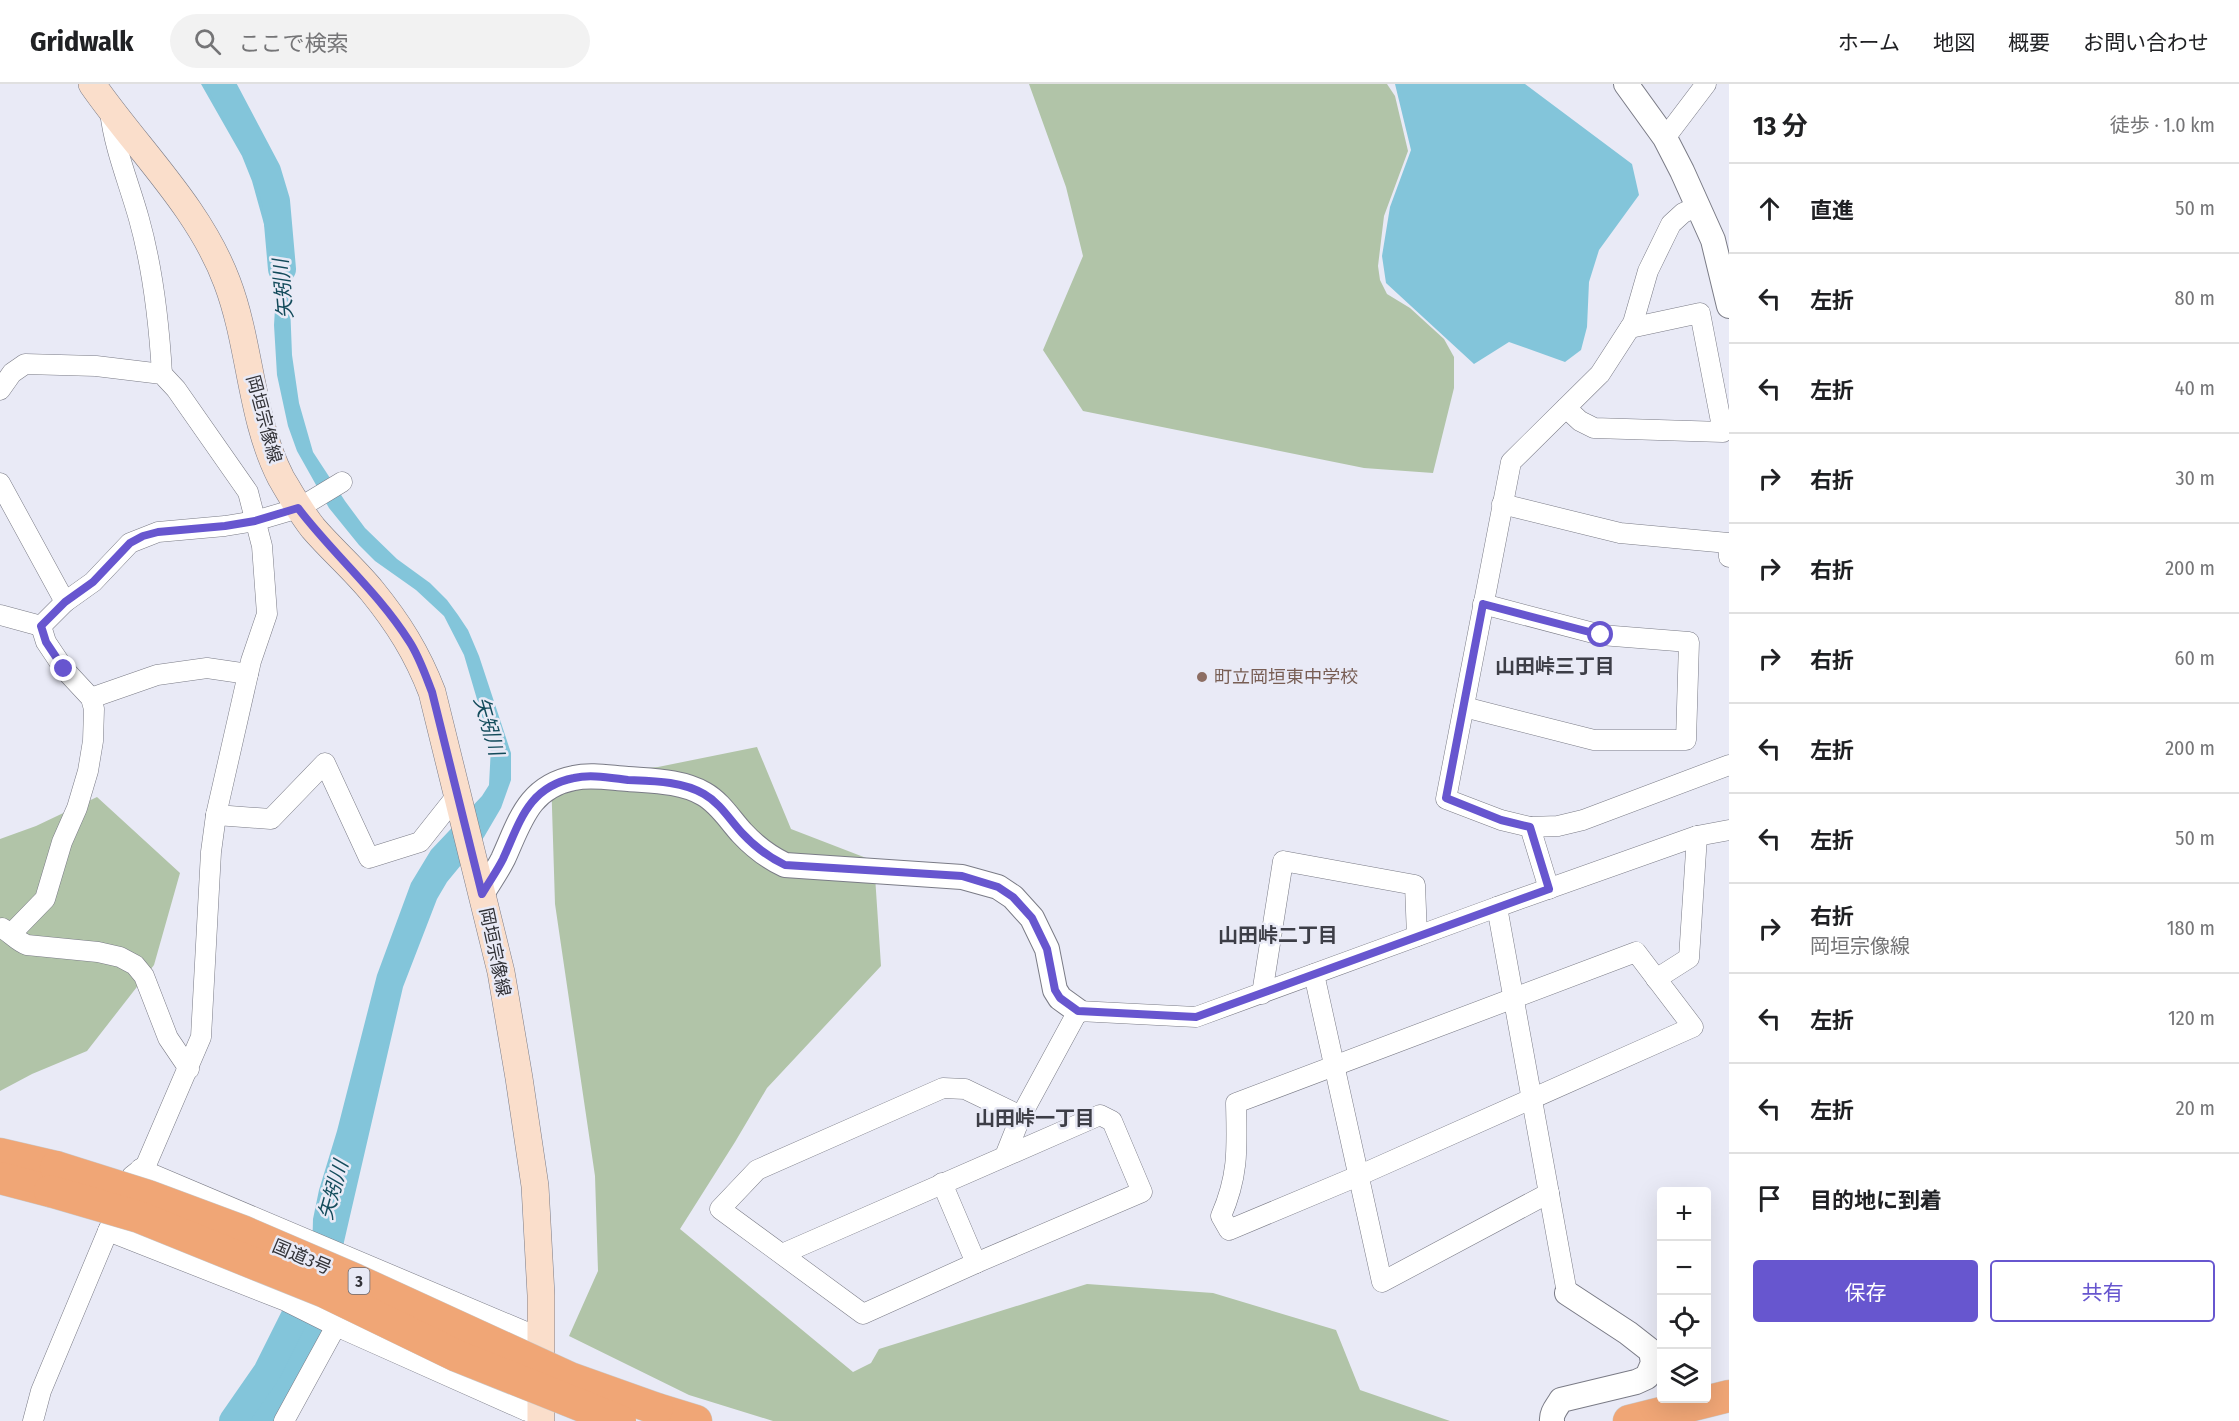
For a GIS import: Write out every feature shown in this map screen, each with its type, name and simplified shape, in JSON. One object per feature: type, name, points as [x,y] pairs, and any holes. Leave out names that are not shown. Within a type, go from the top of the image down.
[{"type":"highway","name":"国道3号","points":[[0,1154],[149,1221],[325,1292],[457,1356],[620,1421]]},
{"type":"highway","name":"国道3号","points":[[0,1178],[53,1179],[148,1196],[242,1231],[356,1280],[570,1378],[696,1421]]},
{"type":"highway","points":[[1629,1421],[1729,1396]]},
{"type":"main road","name":"岡垣宗像線","points":[[92,84],[110,111],[170,185],[204,234],[227,280],[270,451],[280,477],[312,527],[371,590],[414,650],[432,692],[501,972],[535,1186],[541,1295],[541,1418]]},
{"type":"street","points":[[1626,84],[1665,138],[1682,171],[1713,240],[1729,306]]},
{"type":"street","points":[[1665,138],[1706,84]]},
{"type":"street","points":[[33,1421],[45,1381],[132,1176],[146,1165],[201,1037],[211,852],[216,815],[248,674],[267,614],[262,546],[248,492],[176,389],[162,374],[151,275],[140,221],[112,130],[110,111]]},
{"type":"street","points":[[1698,206],[1683,213],[1671,224],[1648,271],[1633,323],[1600,374],[1510,462],[1446,798],[1501,820],[1530,827],[1558,826],[1583,820],[1729,765]]},
{"type":"street","points":[[1566,408],[1580,421],[1594,428],[1723,432],[1700,313],[1630,328]]},
{"type":"street","points":[[0,390],[12,373],[25,364],[96,366],[162,374]]},
{"type":"street","points":[[41,626],[65,602],[93,582],[130,543],[143,536],[158,532],[255,521],[298,508],[342,482]]},
{"type":"street","points":[[0,483],[65,602]]},
{"type":"street","points":[[1502,504],[1620,533],[1728,543],[1729,557]]},
{"type":"street","points":[[1464,707],[1594,740],[1686,740],[1689,642],[1601,635],[1483,604]]},
{"type":"street","points":[[0,615],[41,626]]},
{"type":"street","points":[[41,626],[46,642],[64,669],[91,698],[94,709],[93,741],[88,771],[77,808],[62,842],[45,900],[6,930],[17,941],[27,945],[98,952],[120,957],[135,965],[144,976],[168,1038],[189,1069]]},
{"type":"street","points":[[91,698],[157,675],[207,668],[248,674]]},
{"type":"street","points":[[216,815],[271,819],[325,763],[369,858],[420,842],[459,799]]},
{"type":"street","points":[[482,894],[502,861],[524,810],[537,795],[549,787],[576,777],[680,785],[703,794],[717,805],[753,845],[767,856],[785,865],[962,876],[998,887],[1013,897],[1032,918],[1047,949],[1055,990],[1060,998],[1078,1011],[1196,1017],[1697,836],[1729,830]]},
{"type":"street","points":[[1530,827],[1549,889]]},
{"type":"street","points":[[1656,979],[1689,958],[1697,836]]},
{"type":"street","points":[[1262,994],[1283,861],[1415,885],[1417,936]]},
{"type":"street","points":[[1497,908],[1567,1293],[1651,1351],[1653,1363],[1647,1377],[1636,1382],[1561,1401],[1552,1421]]},
{"type":"street","points":[[1636,952],[1656,979],[1693,1028],[1358,1176],[1229,1230],[1221,1216],[1231,1193],[1237,1164],[1236,1103],[1636,952]]},
{"type":"street","points":[[1314,974],[1382,1282],[1549,1193]]},
{"type":"street","points":[[1005,1155],[1021,1116],[1078,1011]]},
{"type":"street","points":[[782,1254],[1100,1115],[1112,1121],[1142,1192],[863,1314],[720,1209],[757,1170],[943,1088],[965,1089],[1021,1116]]},
{"type":"street","points":[[140,1169],[540,1338]]},
{"type":"street","points":[[942,1183],[976,1263]]},
{"type":"street","points":[[108,1231],[286,1300],[336,1326],[541,1418]]},
{"type":"street","points":[[284,1421],[336,1326]]},
{"type":"green space","points":[[1029,84],[1387,84],[1395,96],[1408,151],[1384,216],[1378,266],[1380,280],[1387,294],[1410,308],[1444,339],[1454,357],[1454,388],[1433,473],[1364,468],[1083,411],[1043,350],[1083,256],[1066,187]]},
{"type":"green space","points":[[757,747],[791,829],[874,861],[881,966],[767,1088],[680,1229],[853,1372],[871,1363],[879,1349],[1087,1284],[1213,1293],[1336,1330],[1360,1390],[1450,1421],[773,1421],[689,1395],[569,1336],[598,1271],[595,1176],[555,904],[551,776],[658,767]]},
{"type":"green space","points":[[97,797],[180,873],[154,965],[87,1051],[32,1074],[0,1091],[0,839],[36,826]]},
{"type":"water","points":[[201,84],[216,84],[233,111],[267,183],[289,278],[292,355],[299,403],[313,452],[365,528],[397,559],[430,583],[447,600],[468,630],[479,656],[511,753],[511,780],[501,808],[484,837],[447,882],[437,899],[403,987],[322,1337],[276,1421],[242,1421],[278,1367],[298,1321],[312,1257],[313,1219],[319,1190],[337,1131],[377,975],[411,883],[431,850],[482,796],[489,785],[491,747],[464,655],[444,616],[416,590],[375,561],[359,545],[329,508],[297,451],[288,426],[277,375],[274,325],[276,293],[269,242],[252,181],[242,156]]},
{"type":"water","points":[[1395,84],[1525,84],[1632,164],[1639,195],[1599,250],[1589,282],[1587,327],[1581,350],[1565,362],[1509,342],[1474,364],[1386,283],[1382,256],[1390,207],[1411,150]]},
{"type":"waterway","name":"矢矧川","points":[[221,84],[267,171],[276,201],[282,269]]},
{"type":"waterway","name":"矢矧川","points":[[233,1421],[267,1372],[296,1314],[306,1280]]},
{"type":"place","name":"町立岡垣東中学校","points":[[1202,677]]},
{"type":"district","name":"山田峠三丁目","points":[[1555,666]]},
{"type":"district","name":"山田峠二丁目","points":[[1278,935]]},
{"type":"district","name":"山田峠一丁目","points":[[1035,1118]]},
{"type":"route","points":[[64,669],[46,642],[41,626],[65,602],[93,582],[130,543],[158,532],[255,521],[298,508],[312,527],[371,590],[409,640],[420,660],[432,692],[447,748],[482,894],[502,861],[524,810],[537,795],[549,787],[576,777],[680,785],[703,794],[717,805],[753,845],[767,856],[785,865],[962,876],[998,887],[1013,897],[1032,918],[1047,949],[1055,990],[1060,998],[1078,1011],[1196,1017],[1549,889],[1530,827],[1501,820],[1446,798],[1483,604],[1601,635]]}]
